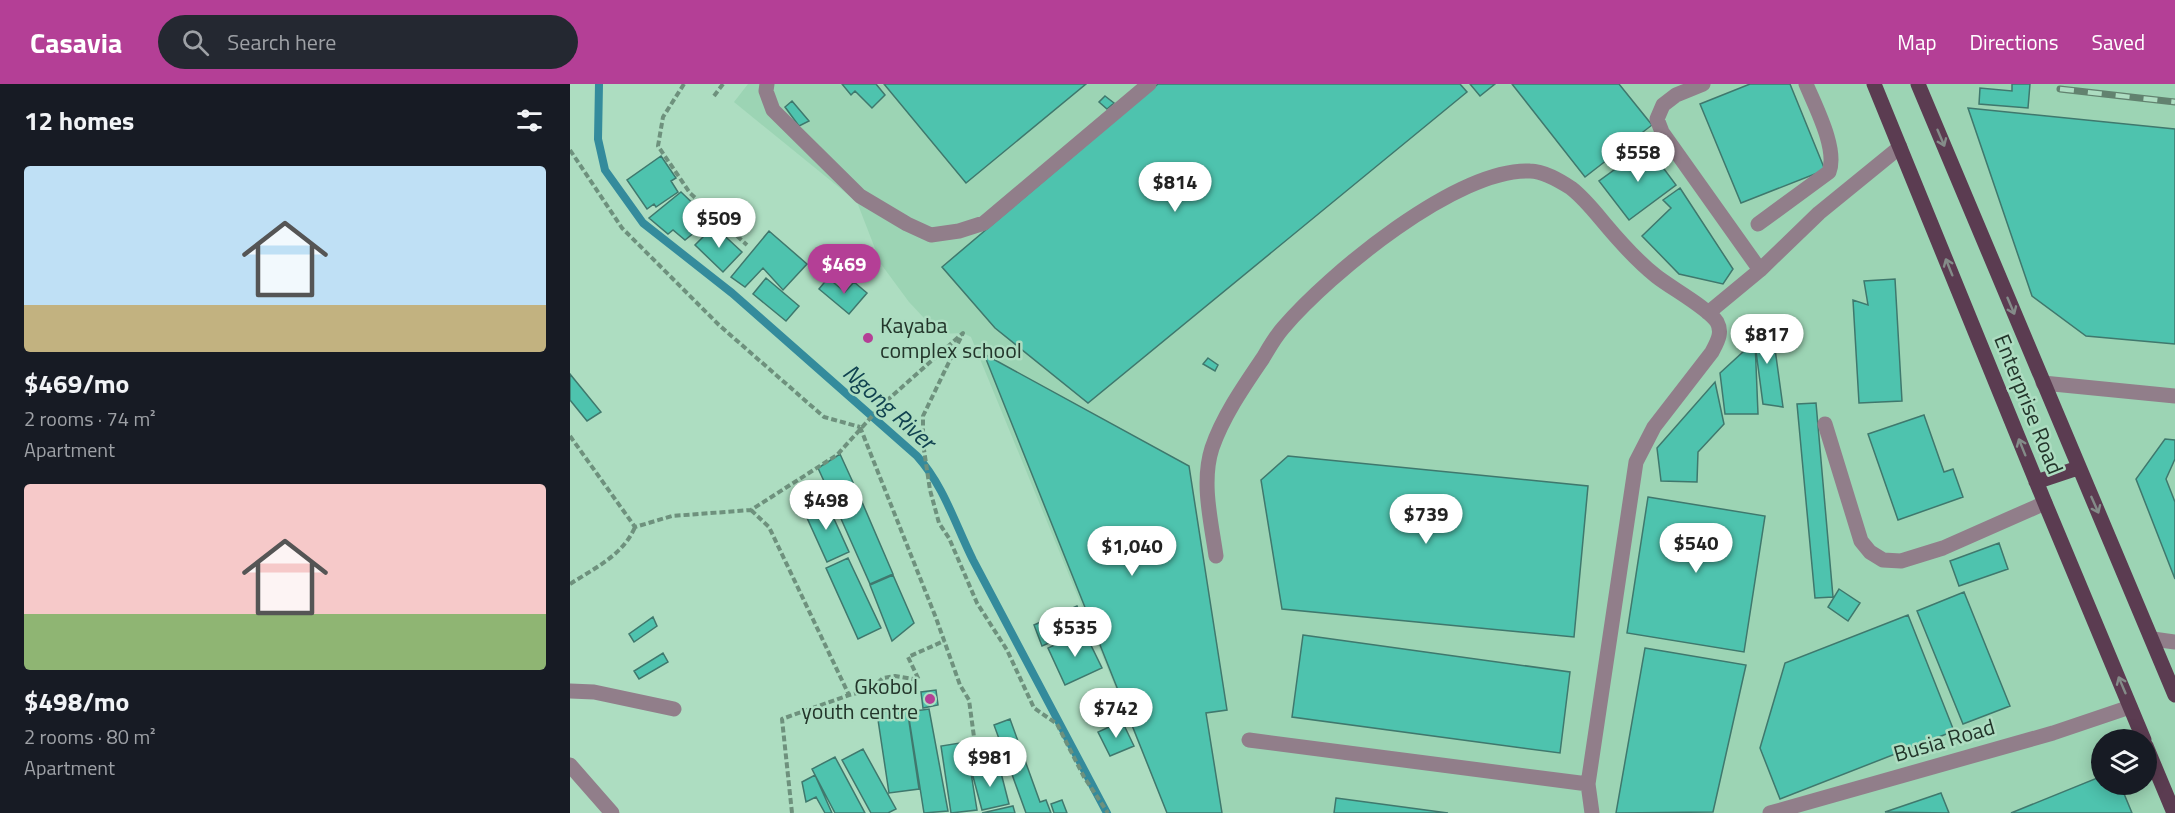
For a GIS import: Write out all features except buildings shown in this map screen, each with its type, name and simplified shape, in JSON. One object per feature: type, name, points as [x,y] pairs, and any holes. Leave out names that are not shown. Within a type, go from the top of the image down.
[{"type":"main road","name":"Enterprise Road","points":[[1874,84],[2139,729]]},
{"type":"main road","name":"Enterprise Road","points":[[1918,84],[2175,695]]},
{"type":"main road","points":[[2036,482],[2078,468]]},
{"type":"main road","points":[[2157,772],[2174,813]]},
{"type":"lane","points":[[767,84],[766,91],[773,110],[860,196],[907,224],[931,235],[959,231],[984,223],[1149,84]]},
{"type":"lane","points":[[1703,84],[1676,95],[1663,105],[1658,119],[1662,132],[1760,270]]},
{"type":"lane","points":[[1758,224],[1829,172],[1832,165],[1828,142],[1806,84]]},
{"type":"lane","points":[[1708,313],[1760,270],[1819,213],[1900,147]]},
{"type":"lane","points":[[1216,556],[1207,483],[1208,464],[1219,431],[1253,372],[1282,329],[1322,288],[1417,213],[1449,196],[1508,173],[1532,170],[1573,189],[1632,254],[1654,274],[1708,313],[1720,329],[1719,340],[1683,392],[1654,427],[1636,462],[1588,784],[1592,813]]},
{"type":"lane","points":[[2043,383],[2175,396]]},
{"type":"lane","points":[[1825,424],[1861,541],[1870,552],[1883,560],[1901,561],[1925,555],[2045,503]]},
{"type":"lane","points":[[2153,639],[2175,642]]},
{"type":"lane","points":[[570,691],[594,692],[674,709]]},
{"type":"lane","name":"Busia Road","points":[[1770,813],[2053,733],[2130,707]]},
{"type":"lane","points":[[1249,740],[1588,784]]},
{"type":"lane","points":[[570,765],[612,813]]},
{"type":"path","points":[[684,84],[663,117],[658,146],[690,193],[747,245]]},
{"type":"path","points":[[714,96],[723,84]]},
{"type":"path","points":[[570,150],[622,228],[719,325],[824,417],[860,428]]},
{"type":"path","points":[[634,527],[672,516],[751,510],[837,454],[884,403],[963,333],[923,416],[923,443],[930,490],[939,523],[977,603],[1007,650],[1034,708],[1057,724],[1084,777],[1108,813]]},
{"type":"path","points":[[860,428],[960,685],[969,700],[974,737]]},
{"type":"path","points":[[570,436],[634,527]]},
{"type":"path","points":[[751,510],[769,528],[849,695]]},
{"type":"path","points":[[570,584],[616,554],[629,539],[634,527]]},
{"type":"path","points":[[792,813],[782,718],[870,690],[883,678],[895,676],[919,680],[908,657],[944,641]]},
{"type":"shaded area","points":[[748,84],[2175,84],[2175,813],[1167,813],[971,337],[963,333],[939,334],[909,302],[881,264],[857,202],[734,102]]},
{"type":"waterway","name":"Ngong River","points":[[599,84],[598,139],[605,170],[643,223],[732,293],[917,456],[935,480],[973,560],[1107,813]]},
{"type":"railway","points":[[2060,89],[2175,102]]},
{"type":"place","name":"Kayaba complex school","points":[[868,338]]},
{"type":"place","name":"Gkobol youth centre","points":[[930,699]]}]
